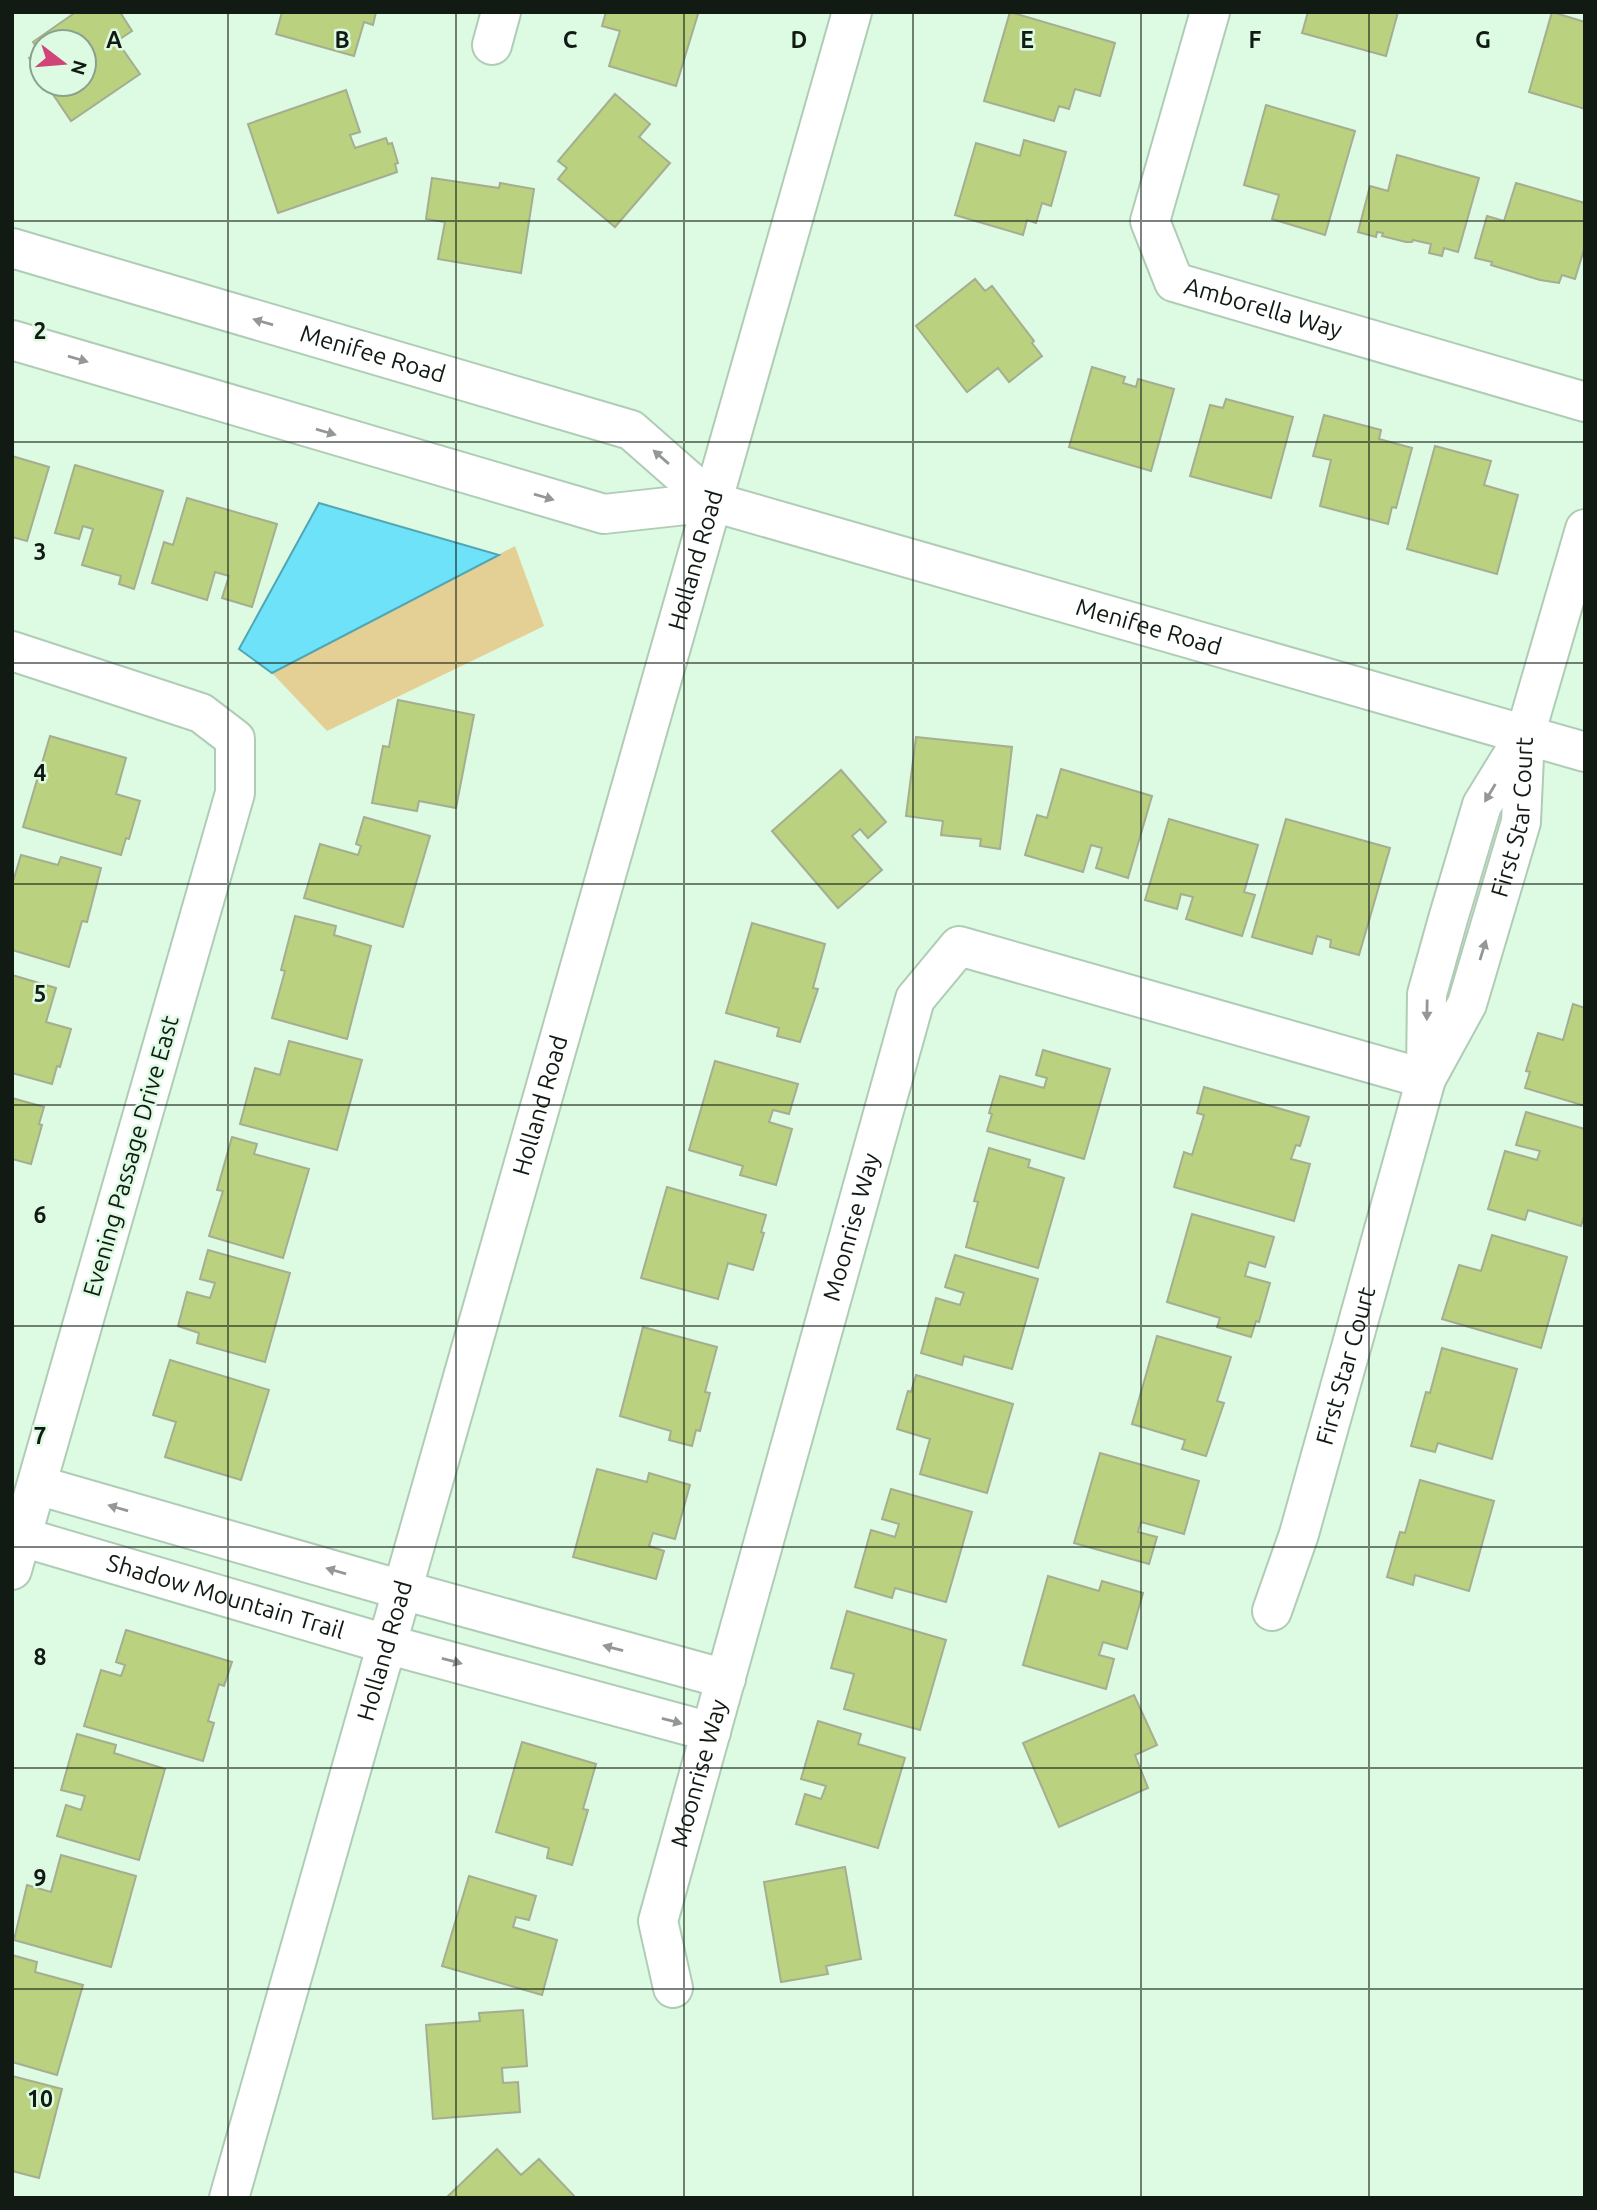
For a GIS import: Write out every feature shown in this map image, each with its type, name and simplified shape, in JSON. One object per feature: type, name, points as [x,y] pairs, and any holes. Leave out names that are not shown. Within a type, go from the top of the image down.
[{"type":"street","name":"Holland Road","points":[[229,2198],[852,12]]},
{"type":"street","name":"Amborella Way","points":[[1210,12],[1150,221],[1174,282],[1585,402]]},
{"type":"street","name":"Menifee Road","points":[[12,248],[631,430],[713,502]]},
{"type":"street","name":"Menifee Road","points":[[12,340],[604,514],[713,502],[1585,752]]},
{"type":"street","name":"First Star Court","points":[[1272,1611],[1299,1534],[1426,1079],[1427,994],[1448,919],[1482,805],[1525,735],[1585,529]]},
{"type":"street","name":"Evening Passage Drive East","points":[[12,650],[201,713],[235,739],[235,793],[17,1553]]},
{"type":"street","name":"Moonrise Way","points":[[673,1988],[658,1921],[915,999],[959,946],[1426,1079]]},
{"type":"street","points":[[37,1485],[402,1590],[726,1679]]},
{"type":"street","name":"Shadow Mountain Trail","points":[[17,1553],[387,1644],[711,1732]]},
{"type":"shaded area","points":[[515,546],[544,626],[327,731],[272,673]]},
{"type":"water","points":[[319,503],[499,555],[272,673],[239,649]]},
{"type":"building","points":[[76,12],[120,12],[132,31],[117,41],[140,74],[71,121],[55,98],[98,98],[98,28],[53,28]]},
{"type":"building","points":[[282,12],[376,12],[373,25],[364,22],[354,56],[276,34]]},
{"type":"building","points":[[606,12],[698,14],[676,86],[609,66],[620,31],[602,26]]},
{"type":"building","points":[[1010,12],[1115,43],[1100,96],[1075,89],[1069,109],[1059,106],[1054,121],[984,101]]},
{"type":"building","points":[[1308,12],[1398,12],[1386,56],[1302,33]]},
{"type":"building","points":[[1552,12],[1585,22],[1585,109],[1529,92]]},
{"type":"building","points":[[346,90],[360,132],[350,135],[355,148],[386,138],[388,144],[392,143],[398,163],[395,164],[397,172],[278,213],[248,124]]},
{"type":"building","points":[[615,94],[650,124],[639,137],[670,163],[615,227],[558,179],[567,168],[558,161]]},
{"type":"building","points":[[1266,105],[1355,131],[1325,235],[1272,219],[1279,195],[1244,185]]},
{"type":"building","points":[[1024,140],[1066,152],[1051,206],[1042,203],[1036,223],[1027,220],[1023,235],[955,215],[976,143],[1020,156]]},
{"type":"building","points":[[1397,155],[1479,178],[1458,252],[1444,248],[1442,256],[1429,253],[1431,244],[1413,240],[1406,242],[1382,236],[1383,233],[1377,232],[1376,237],[1358,232],[1370,186],[1388,191]]},
{"type":"building","points":[[432,178],[499,188],[500,183],[534,189],[521,273],[438,259],[445,222],[426,219]]},
{"type":"building","points":[[1516,183],[1585,203],[1585,246],[1575,279],[1562,275],[1559,283],[1540,280],[1475,258],[1487,216],[1504,221]]},
{"type":"building","points":[[975,279],[985,291],[992,286],[1034,341],[1032,343],[1042,356],[1009,382],[998,368],[967,392],[916,326]]},
{"type":"building","points":[[1092,367],[1125,377],[1123,383],[1136,387],[1138,379],[1174,389],[1151,471],[1069,447]]},
{"type":"building","points":[[1226,399],[1293,417],[1271,498],[1190,476],[1210,405],[1223,408]]},
{"type":"building","points":[[1324,415],[1381,430],[1379,439],[1412,448],[1396,508],[1392,507],[1388,524],[1320,506],[1331,460],[1313,456]]},
{"type":"building","points":[[1435,446],[1491,461],[1484,485],[1518,495],[1497,574],[1407,549]]},
{"type":"building","points":[[12,456],[49,467],[27,541],[12,537]]},
{"type":"building","points":[[75,465],[163,491],[134,589],[119,584],[121,576],[82,565],[93,529],[83,526],[79,539],[55,533]]},
{"type":"building","points":[[187,498],[277,524],[252,607],[222,598],[229,576],[215,572],[207,600],[152,583],[164,542],[173,545]]},
{"type":"building","points":[[398,700],[474,715],[456,808],[419,801],[417,811],[372,803],[383,746],[389,747]]},
{"type":"building","points":[[50,736],[126,758],[116,794],[140,801],[129,839],[126,838],[121,855],[23,827]]},
{"type":"building","points":[[916,737],[1012,747],[1000,849],[980,846],[981,839],[941,835],[943,821],[906,816]]},
{"type":"building","points":[[1061,769],[1152,796],[1128,878],[1096,868],[1102,848],[1091,845],[1083,872],[1025,855],[1037,815],[1047,818]]},
{"type":"building","points":[[841,770],[886,822],[868,838],[860,829],[852,836],[882,870],[838,908],[772,831]]},
{"type":"building","points":[[364,817],[430,836],[403,927],[304,898],[320,844],[358,855],[361,846],[356,844]]},
{"type":"building","points":[[1169,819],[1258,845],[1244,892],[1255,895],[1242,936],[1186,919],[1193,897],[1181,894],[1177,909],[1145,900]]},
{"type":"building","points":[[1286,819],[1390,848],[1359,955],[1330,947],[1331,940],[1317,936],[1312,954],[1252,937]]},
{"type":"building","points":[[21,855],[58,865],[61,857],[101,868],[87,922],[82,921],[69,967],[12,950],[12,885]]},
{"type":"building","points":[[295,916],[336,926],[334,935],[371,946],[347,1039],[272,1018],[285,971],[281,970]]},
{"type":"building","points":[[752,923],[825,944],[813,988],[818,989],[800,1042],[777,1036],[779,1028],[726,1013]]},
{"type":"building","points":[[12,975],[56,988],[46,1022],[71,1029],[52,1084],[12,1073]]},
{"type":"building","points":[[1573,1004],[1585,1008],[1585,1106],[1525,1088],[1530,1072],[1526,1071],[1538,1033],[1563,1040]]},
{"type":"building","points":[[289,1041],[362,1060],[337,1150],[240,1124],[255,1068],[280,1075]]},
{"type":"building","points":[[1043,1050],[1110,1069],[1084,1159],[987,1131],[992,1114],[989,1113],[1000,1076],[1044,1088],[1047,1078],[1036,1075]]},
{"type":"building","points":[[715,1061],[798,1084],[789,1114],[773,1110],[769,1122],[792,1129],[776,1185],[740,1175],[743,1166],[689,1150]]},
{"type":"building","points":[[1204,1087],[1309,1117],[1300,1146],[1296,1145],[1291,1159],[1310,1164],[1294,1221],[1174,1187],[1184,1152],[1192,1155],[1204,1115],[1197,1113]]},
{"type":"building","points":[[12,1098],[44,1107],[31,1164],[12,1159]]},
{"type":"building","points":[[1526,1112],[1585,1129],[1585,1213],[1581,1226],[1528,1210],[1525,1220],[1488,1209],[1505,1151],[1537,1160],[1540,1151],[1516,1145]]},
{"type":"building","points":[[232,1137],[257,1144],[254,1154],[309,1169],[283,1258],[209,1236],[223,1191],[217,1190]]},
{"type":"building","points":[[989,1148],[1030,1160],[1028,1167],[1064,1178],[1038,1268],[966,1247],[978,1202],[974,1201]]},
{"type":"building","points":[[667,1187],[766,1215],[761,1232],[764,1233],[753,1270],[728,1263],[718,1299],[641,1278]]},
{"type":"building","points":[[1192,1214],[1274,1237],[1265,1267],[1249,1262],[1245,1276],[1270,1283],[1259,1322],[1256,1321],[1251,1337],[1217,1327],[1220,1318],[1167,1302]]},
{"type":"building","points":[[1492,1235],[1567,1257],[1541,1348],[1442,1319],[1459,1265],[1481,1271]]},
{"type":"building","points":[[208,1250],[290,1273],[265,1362],[197,1343],[199,1333],[178,1326],[187,1292],[210,1298],[215,1283],[200,1279]]},
{"type":"building","points":[[955,1255],[1038,1279],[1012,1369],[964,1356],[962,1365],[921,1353],[936,1298],[960,1305],[964,1293],[945,1287]]},
{"type":"building","points":[[643,1327],[717,1347],[705,1392],[710,1393],[700,1431],[696,1430],[692,1446],[669,1440],[671,1431],[620,1416]]},
{"type":"building","points":[[1157,1336],[1231,1357],[1217,1401],[1224,1403],[1206,1456],[1182,1449],[1185,1440],[1132,1424]]},
{"type":"building","points":[[1442,1348],[1517,1369],[1492,1459],[1438,1443],[1435,1452],[1411,1446],[1426,1392],[1430,1393]]},
{"type":"building","points":[[170,1360],[269,1390],[241,1480],[165,1457],[176,1422],[153,1415]]},
{"type":"building","points":[[916,1375],[1013,1404],[987,1493],[920,1474],[930,1439],[897,1429],[908,1391],[911,1392]]},
{"type":"building","points":[[1100,1453],[1199,1481],[1184,1534],[1141,1522],[1138,1532],[1157,1537],[1149,1564],[1074,1543]]},
{"type":"building","points":[[597,1469],[647,1482],[649,1473],[690,1485],[675,1539],[653,1533],[649,1546],[664,1551],[656,1579],[573,1557]]},
{"type":"building","points":[[1420,1480],[1494,1501],[1469,1591],[1415,1575],[1413,1585],[1387,1577],[1400,1532],[1405,1533]]},
{"type":"building","points":[[891,1489],[972,1512],[946,1602],[895,1588],[892,1598],[855,1587],[871,1530],[895,1537],[899,1524],[882,1519]]},
{"type":"building","points":[[1048,1576],[1099,1591],[1102,1581],[1143,1593],[1127,1649],[1103,1642],[1099,1655],[1114,1659],[1106,1689],[1023,1665]]},
{"type":"building","points":[[847,1611],[946,1640],[920,1730],[844,1709],[854,1674],[831,1668]]},
{"type":"building","points":[[126,1630],[232,1662],[224,1686],[219,1684],[208,1721],[214,1723],[203,1761],[84,1726],[101,1670],[121,1676],[125,1665],[116,1662]]},
{"type":"building","points":[[1134,1695],[1157,1745],[1135,1755],[1148,1788],[1059,1827],[1023,1743]]},
{"type":"building","points":[[818,1721],[861,1734],[858,1744],[905,1758],[878,1848],[796,1824],[805,1794],[821,1799],[826,1786],[801,1779]]},
{"type":"building","points":[[77,1734],[116,1745],[114,1753],[165,1769],[139,1860],[57,1836],[66,1805],[81,1810],[85,1796],[61,1790]]},
{"type":"building","points":[[522,1742],[596,1764],[583,1809],[588,1810],[572,1865],[547,1858],[549,1848],[496,1832]]},
{"type":"building","points":[[61,1855],[136,1876],[111,1967],[14,1940],[27,1885],[51,1892]]},
{"type":"building","points":[[845,1867],[861,1959],[826,1966],[828,1974],[781,1982],[764,1882]]},
{"type":"building","points":[[469,1876],[536,1896],[529,1920],[516,1917],[513,1927],[557,1940],[542,1995],[442,1966]]},
{"type":"building","points":[[12,1955],[37,1962],[35,1972],[83,1985],[57,2075],[12,2062]]},
{"type":"building","points":[[523,2010],[527,2066],[502,2068],[503,2083],[518,2082],[520,2112],[433,2119],[426,2025],[480,2021],[479,2013]]},
{"type":"building","points":[[12,2076],[62,2089],[39,2178],[12,2171]]},
{"type":"building","points":[[497,2149],[521,2175],[539,2159],[576,2198],[446,2198]]}]
